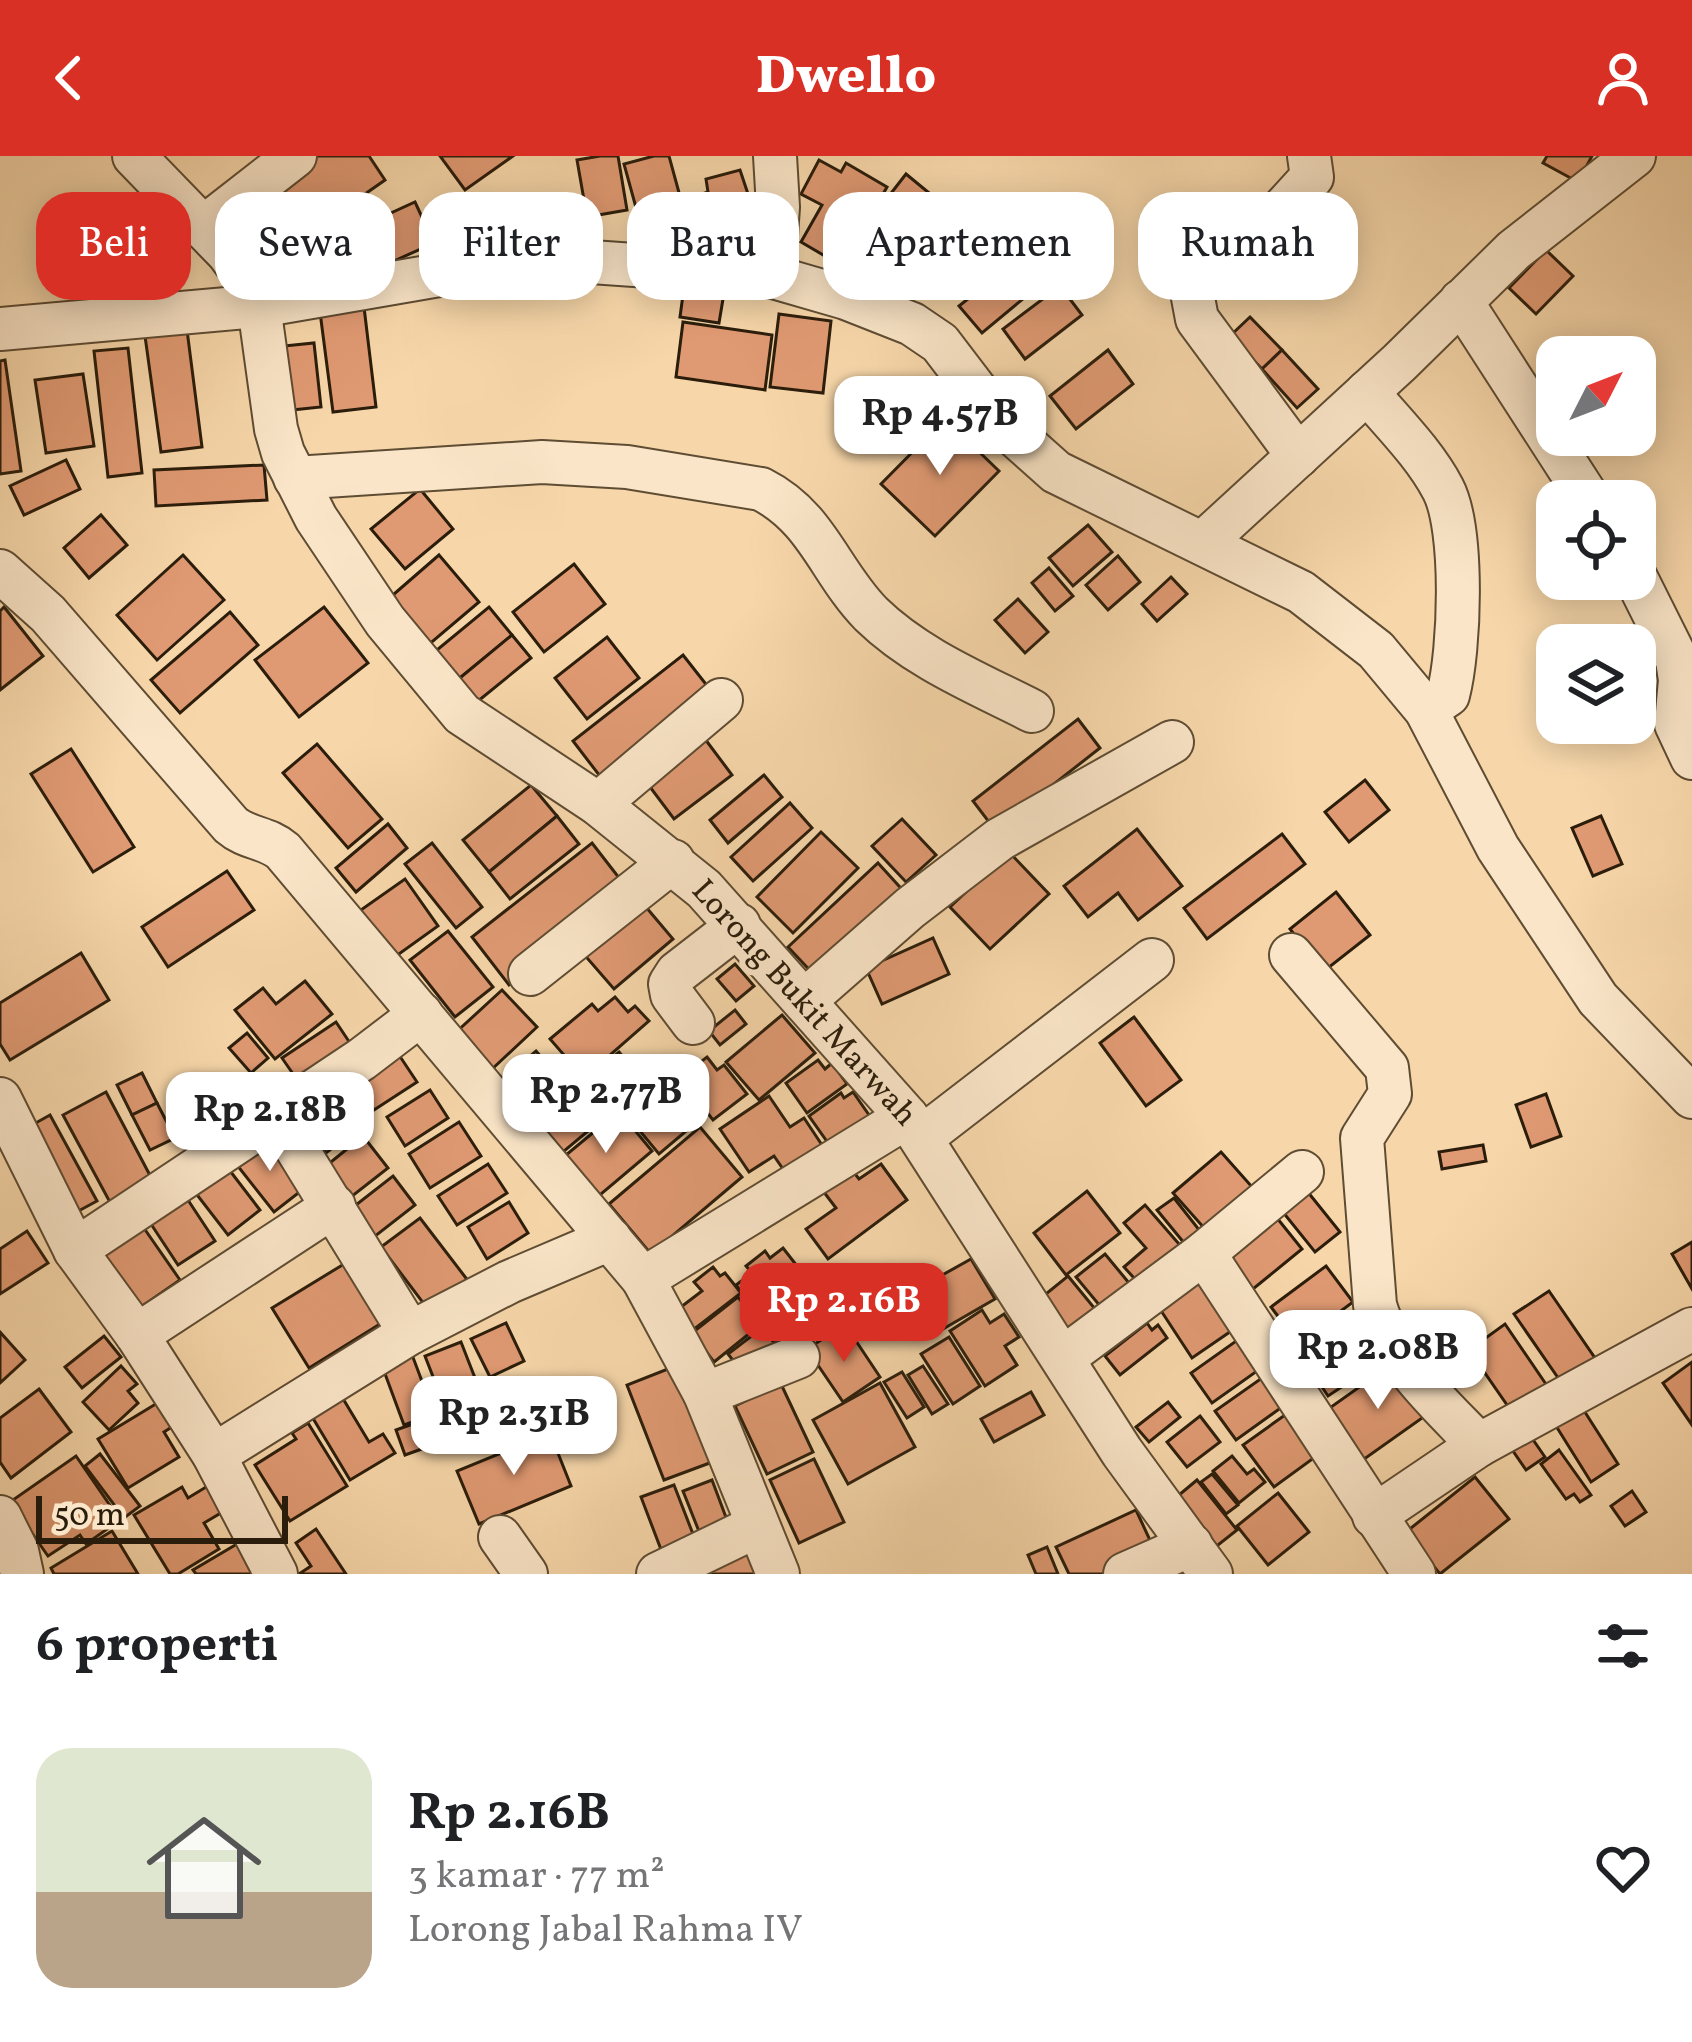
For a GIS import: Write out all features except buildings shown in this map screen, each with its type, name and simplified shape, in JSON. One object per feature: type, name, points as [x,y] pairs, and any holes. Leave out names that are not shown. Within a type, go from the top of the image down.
[{"type":"street","points":[[134,156],[245,274],[259,306]]},
{"type":"street","points":[[203,227],[295,156]]},
{"type":"street","points":[[775,156],[777,192]]},
{"type":"street","points":[[1298,456],[1197,319],[1192,287],[1201,268],[1228,244],[1281,211],[1312,177],[1310,156]]},
{"type":"street","points":[[1204,542],[1514,250],[1634,156]]},
{"type":"street","points":[[0,329],[259,306],[359,286],[522,263],[627,264]]},
{"type":"street","points":[[799,285],[846,298],[927,332],[1001,423],[1056,472],[1301,592],[1396,670],[1426,710],[1498,848],[1598,999],[1692,1097]]},
{"type":"street","points":[[1461,301],[1576,480]]},
{"type":"street","name":"Lorong Bukit Marwah","points":[[259,306],[276,429],[295,478],[357,583],[453,705],[479,728],[598,804],[673,861],[739,925],[914,1128],[1123,1452],[1201,1559]]},
{"type":"street","points":[[1367,392],[1428,464],[1452,510],[1456,665],[1448,695],[1426,710]]},
{"type":"street","points":[[295,478],[542,461],[627,467],[760,489],[780,498],[805,520],[865,607],[890,631],[965,678],[1032,711]]},
{"type":"street","points":[[0,571],[48,614],[230,825],[283,851],[644,1279],[705,1394],[778,1574]]},
{"type":"street","points":[[1647,600],[1677,660],[1676,724],[1692,758]]},
{"type":"street","points":[[598,804],[722,700]]},
{"type":"street","points":[[804,1001],[910,908],[1000,839],[1172,742]]},
{"type":"street","points":[[530,974],[673,861]]},
{"type":"street","points":[[693,1023],[672,995],[673,979],[739,925]]},
{"type":"street","points":[[1291,955],[1387,1068],[1390,1094],[1362,1138],[1376,1305],[1381,1325],[1401,1358],[1479,1445]]},
{"type":"street","points":[[644,1279],[914,1128],[1152,960]]},
{"type":"street","points":[[75,1250],[421,1014]]},
{"type":"street","points":[[0,1100],[75,1250],[214,1455],[276,1574]]},
{"type":"street","points":[[276,1115],[410,1333]]},
{"type":"street","points":[[1063,1358],[1204,1253],[1302,1172]]},
{"type":"street","points":[[136,1335],[334,1206]]},
{"type":"street","points":[[214,1455],[410,1333],[509,1282],[610,1239]]},
{"type":"street","points":[[1204,1253],[1414,1574]]},
{"type":"street","points":[[1374,1516],[1479,1445],[1692,1329]]},
{"type":"street","points":[[705,1394],[798,1357]]},
{"type":"street","points":[[658,1574],[757,1526]]},
{"type":"street","points":[[500,1537],[526,1574]]},
{"type":"street","points":[[1125,1574],[1201,1559]]}]
